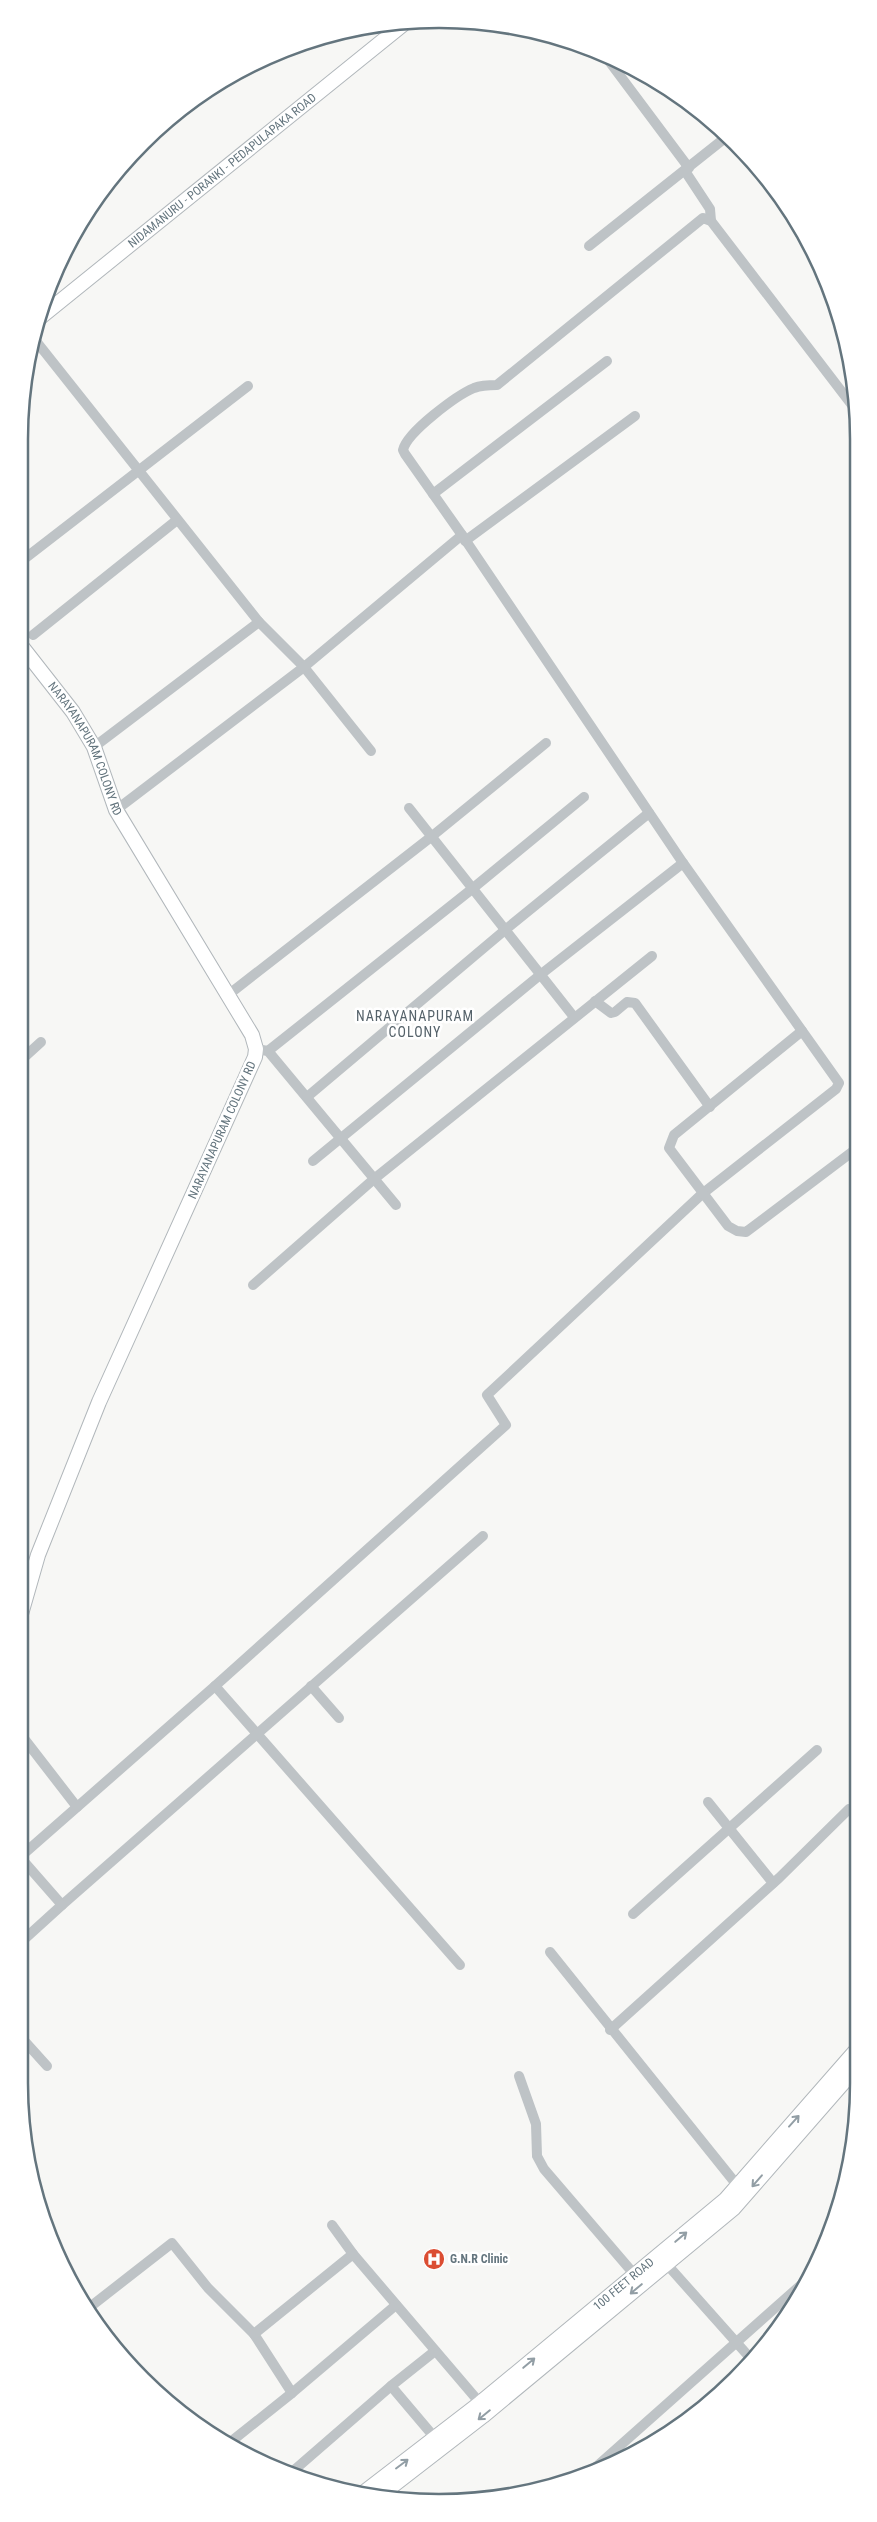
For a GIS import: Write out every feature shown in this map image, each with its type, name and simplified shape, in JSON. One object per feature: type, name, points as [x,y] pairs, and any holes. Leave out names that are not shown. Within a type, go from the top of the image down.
[{"type":"street","name":"NIDAMANURU - PORANKI - PEDAPULAPAKA ROAD","points":[[48,312],[396,30]]},
{"type":"street","points":[[620,70],[687,169],[710,209],[712,221],[848,399]]},
{"type":"street","points":[[589,246],[721,141]]},
{"type":"street","points":[[28,1849],[215,1686],[506,1425],[486,1395],[702,1194],[838,1087],[838,1082],[683,863],[403,450],[413,432],[472,388],[484,385],[497,385],[703,218],[712,221]]},
{"type":"street","points":[[39,344],[259,622],[304,667],[371,751]]},
{"type":"street","points":[[433,494],[607,361]]},
{"type":"street","points":[[28,556],[248,386]]},
{"type":"street","points":[[116,810],[304,667],[464,538],[635,416]]},
{"type":"street","points":[[33,635],[177,520]]},
{"type":"street","points":[[94,747],[259,622]]},
{"type":"street","name":"NARAYANAPURAM COLONY RD","points":[[28,654],[73,712],[94,747],[116,810],[262,1050],[255,1058],[99,1402],[38,1555],[28,1587]]},
{"type":"street","points":[[228,995],[546,743]]},
{"type":"street","points":[[396,1205],[340,1140],[307,1097],[262,1050],[472,889],[584,797]]},
{"type":"street","points":[[409,808],[574,1017]]},
{"type":"street","points":[[307,1097],[505,930],[650,813]]},
{"type":"street","points":[[312,1161],[540,975],[683,863]]},
{"type":"street","points":[[253,1285],[374,1179],[652,956]]},
{"type":"street","points":[[595,1001],[611,1012],[615,1012],[629,1001],[634,1003],[710,1107]]},
{"type":"street","points":[[802,1031],[674,1135],[669,1148],[728,1226],[737,1231],[746,1232],[850,1154]]},
{"type":"street","points":[[28,1053],[40,1042]]},
{"type":"street","points":[[28,1936],[483,1536]]},
{"type":"street","points":[[215,1686],[258,1732],[460,1965]]},
{"type":"street","points":[[311,1686],[339,1718]]},
{"type":"street","points":[[28,1744],[77,1807]]},
{"type":"street","points":[[633,1914],[816,1750]]},
{"type":"street","points":[[708,1802],[773,1883]]},
{"type":"street","points":[[610,2030],[773,1883],[849,1810]]},
{"type":"street","points":[[28,1867],[62,1905]]},
{"type":"street","points":[[550,1952],[610,2030],[736,2185]]},
{"type":"street","points":[[28,2045],[46,2066]]},
{"type":"street","name":"100 FEET ROAD","points":[[386,2491],[483,2416],[663,2259],[725,2200],[736,2185],[850,2057]]},
{"type":"street","name":"100 FEET ROAD","points":[[369,2489],[480,2403],[634,2274],[663,2259],[734,2208],[850,2075]]},
{"type":"street","points":[[519,2076],[536,2124],[537,2156],[544,2169],[634,2274]]},
{"type":"street","points":[[332,2225],[353,2254],[480,2403]]},
{"type":"street","points":[[93,2305],[172,2243],[208,2288],[254,2334],[292,2393]]},
{"type":"street","points":[[254,2334],[353,2254]]},
{"type":"street","points":[[663,2259],[747,2355]]},
{"type":"street","points":[[617,2453],[736,2342],[791,2293]]},
{"type":"street","points":[[234,2439],[396,2305]]},
{"type":"street","points":[[296,2469],[391,2386],[435,2351]]},
{"type":"street","points":[[391,2386],[435,2438]]},
{"type":"place","name":"G.N.R Clinic","points":[[434,2259]]},
{"type":"district","name":"NARAYANAPURAM COLONY","points":[[415,1024]]}]
